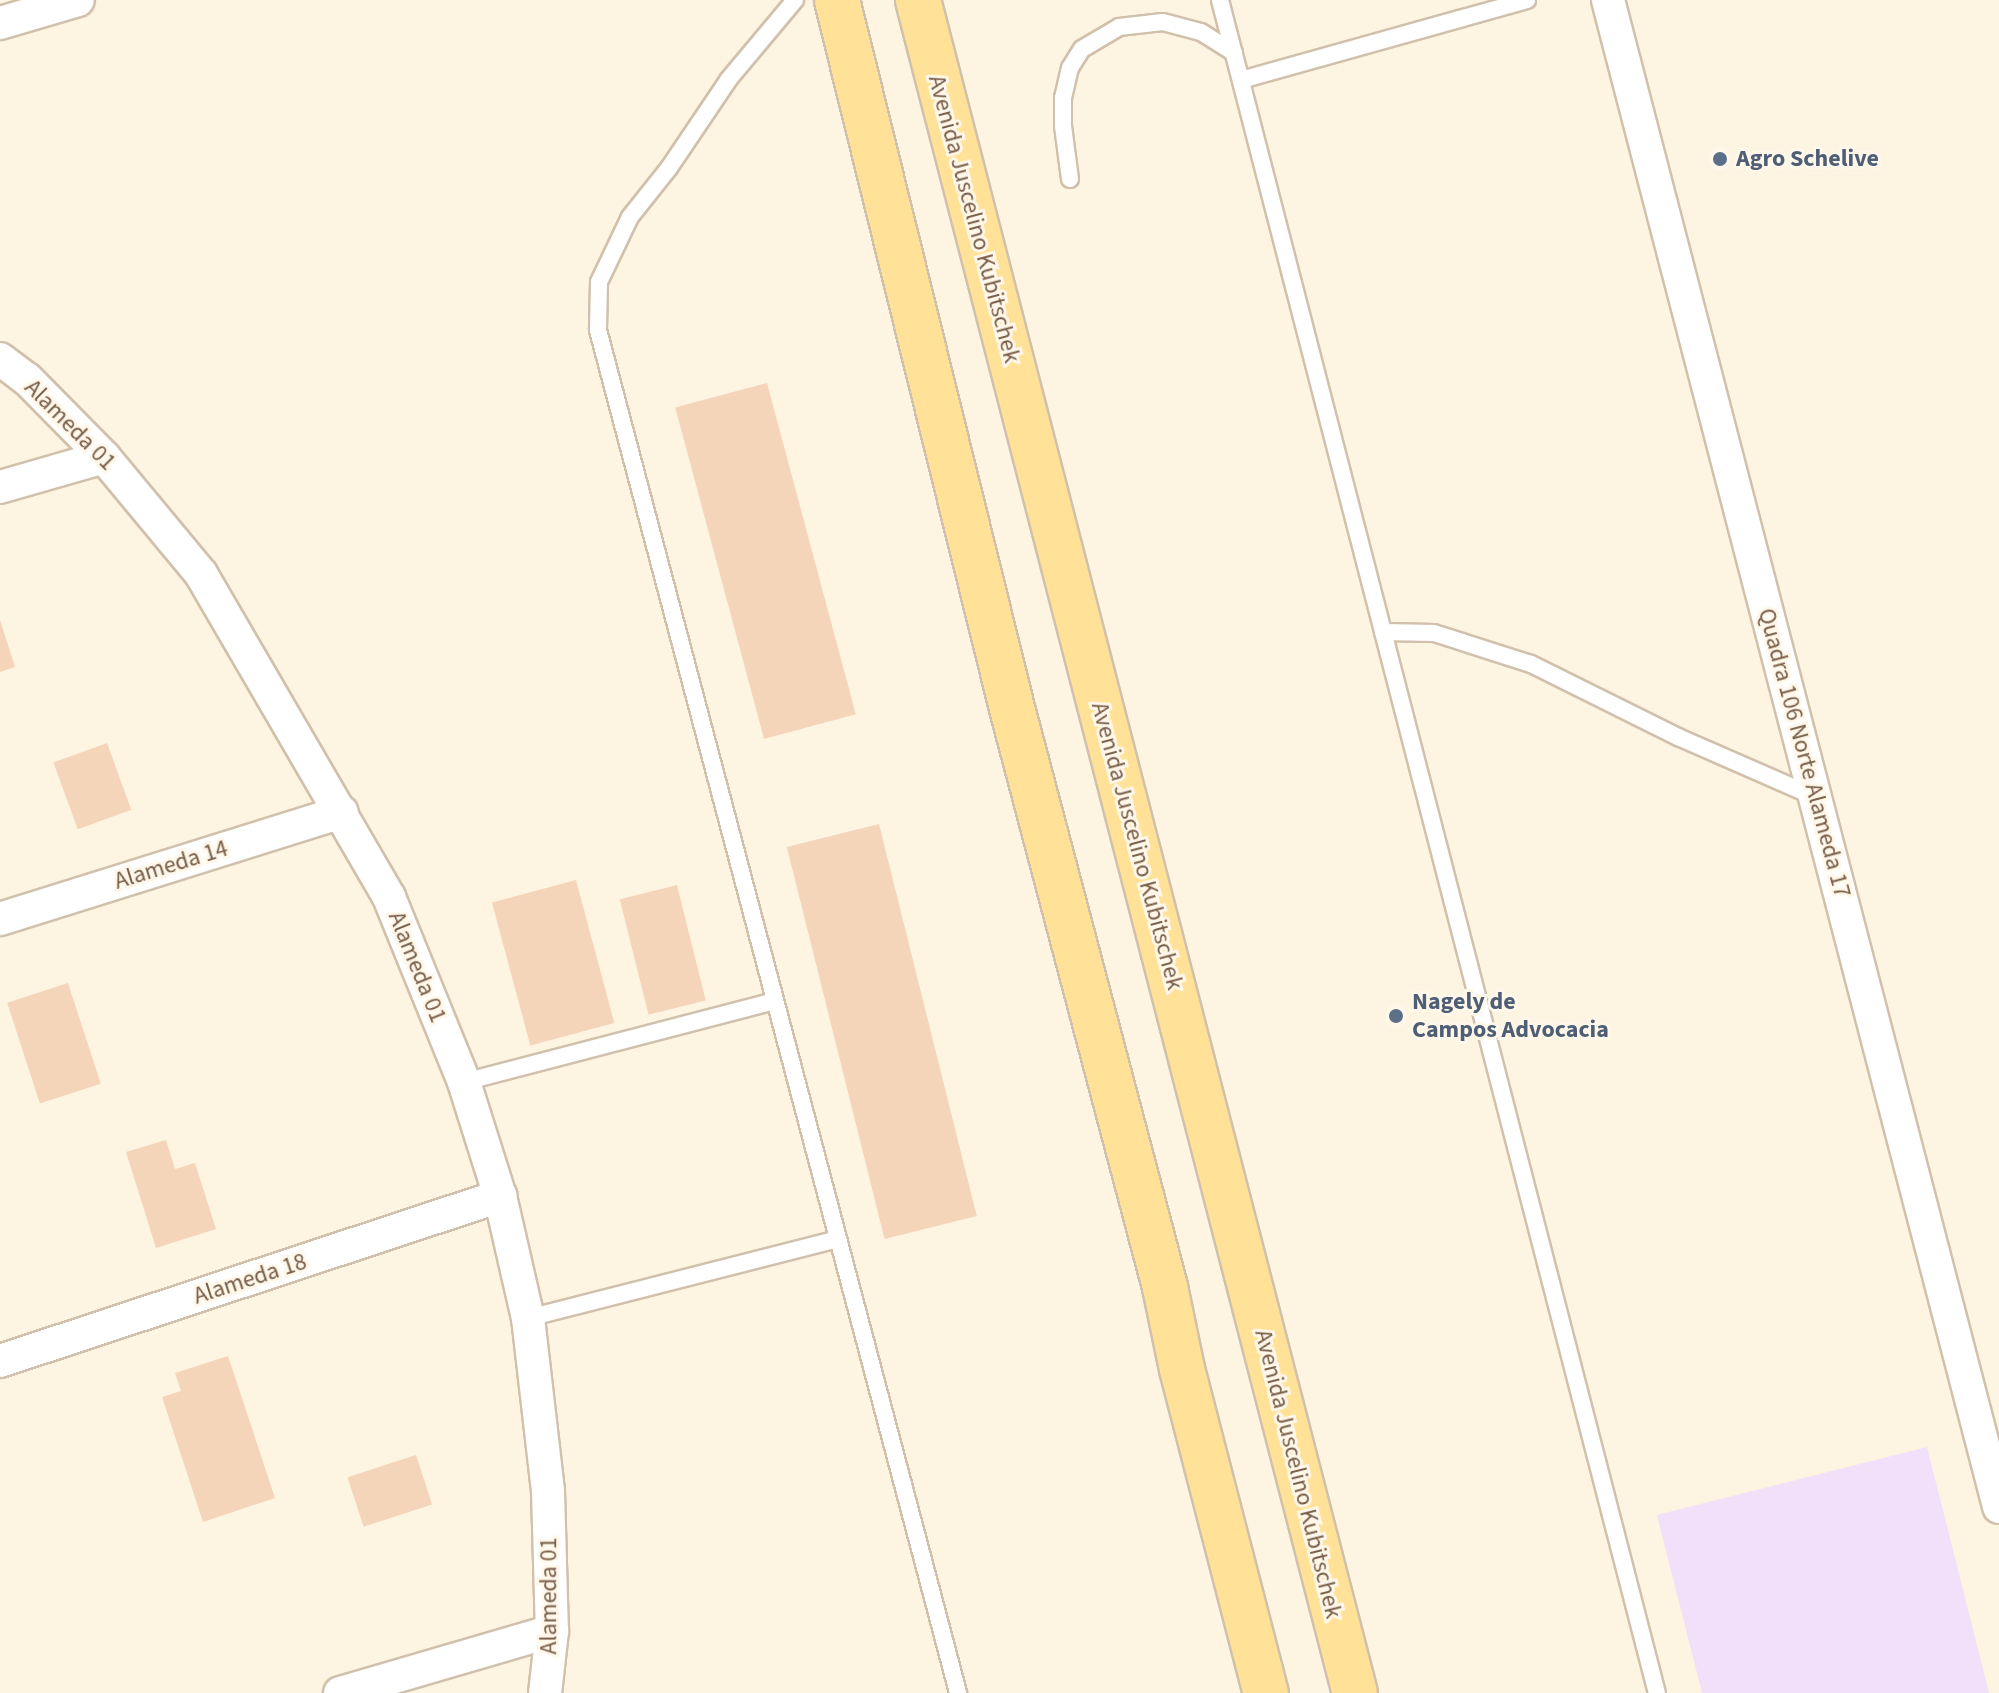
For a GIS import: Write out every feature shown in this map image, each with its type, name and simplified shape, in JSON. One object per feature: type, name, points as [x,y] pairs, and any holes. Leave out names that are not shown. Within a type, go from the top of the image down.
[{"type":"main road","points":[[837,0],[1013,712],[1165,1287],[1182,1369],[1266,1693]]},
{"type":"main road","name":"Avenida Juscelino Kubitschek","points":[[918,0],[1355,1693]]},
{"type":"street","points":[[0,23],[78,0]]},
{"type":"street","name":"Quadra 106 Norte Alameda 17","points":[[1608,0],[1999,1507]]},
{"type":"street","name":"Alameda 01","points":[[0,359],[27,379],[104,457],[201,574],[389,897],[464,1082],[500,1196],[528,1318],[548,1491],[552,1631],[545,1693]]},
{"type":"street","points":[[0,487],[104,457]]},
{"type":"street","name":"Alameda 14","points":[[0,919],[342,812]]},
{"type":"street","name":"Alameda 18","points":[[0,1361],[500,1196]]},
{"type":"street","points":[[340,1693],[552,1631]]},
{"type":"lane","points":[[795,0],[729,79],[669,168],[630,217],[599,282],[598,330],[958,1693]]},
{"type":"lane","points":[[1220,0],[1657,1693]]},
{"type":"lane","points":[[1241,80],[1527,0]]},
{"type":"lane","points":[[1070,179],[1063,126],[1063,98],[1070,68],[1082,49],[1127,25],[1163,22],[1201,32],[1234,53]]},
{"type":"lane","points":[[1383,632],[1434,633],[1531,664],[1678,737],[1815,797]]},
{"type":"lane","points":[[464,1082],[775,1001]]},
{"type":"lane","points":[[528,1318],[838,1239]]},
{"type":"shaded area","points":[[1927,1447],[1989,1693],[1702,1693],[1657,1515]]},
{"type":"building","points":[[767,383],[856,714],[764,739],[675,408]]},
{"type":"building","points":[[0,620],[15,667],[0,672]]},
{"type":"building","points":[[107,743],[131,810],[78,829],[53,762]]},
{"type":"building","points":[[879,824],[977,1216],[885,1239],[787,847]]},
{"type":"building","points":[[576,880],[614,1023],[530,1045],[492,903]]},
{"type":"building","points":[[677,885],[706,1000],[649,1015],[620,899]]},
{"type":"building","points":[[68,983],[101,1084],[40,1104],[7,1003]]},
{"type":"building","points":[[166,1140],[175,1169],[195,1163],[216,1229],[156,1248],[126,1152]]},
{"type":"building","points":[[228,1356],[275,1498],[203,1522],[162,1397],[181,1391],[175,1373]]},
{"type":"building","points":[[416,1455],[432,1504],[364,1527],[348,1477]]},
{"type":"place","name":"Agro Schelive","points":[[1720,159]]},
{"type":"place","name":"Nagely de Campos Advocacia","points":[[1396,1016]]}]
